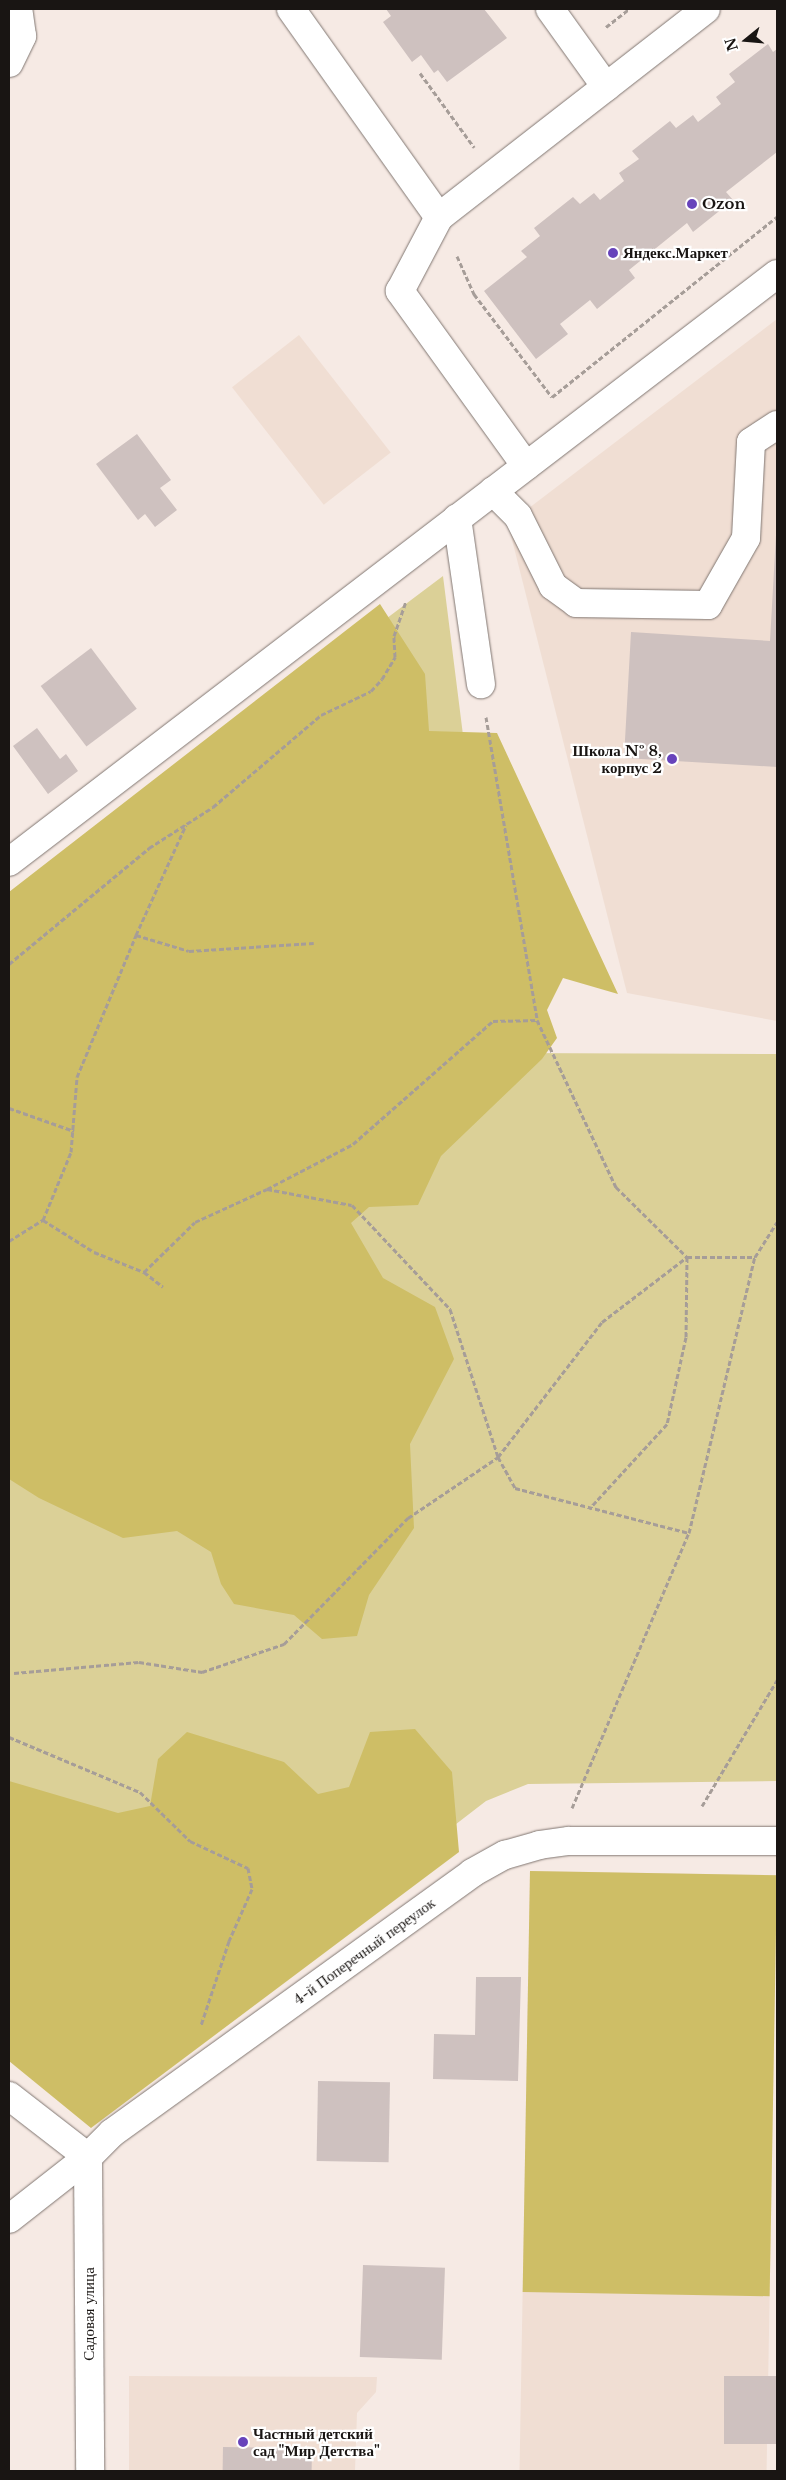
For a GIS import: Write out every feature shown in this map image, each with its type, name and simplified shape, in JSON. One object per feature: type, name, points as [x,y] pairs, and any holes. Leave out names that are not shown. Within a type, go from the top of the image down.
[{"type":"street","points":[[9,63],[22,36],[18,9]]},
{"type":"street","points":[[291,9],[438,216]]},
{"type":"street","points":[[550,9],[606,87]]},
{"type":"street","points":[[526,466],[400,291],[438,216],[706,9]]},
{"type":"street","points":[[9,862],[777,274]]},
{"type":"street","points":[[493,491],[518,516],[553,586],[576,603],[708,604],[746,538],[751,442],[777,425]]},
{"type":"street","points":[[457,518],[481,684]]},
{"type":"street","name":"4-й Поперечный переулок","points":[[9,2219],[88,2156],[120,2127],[472,1873],[496,1859],[539,1845],[569,1841],[682,1839],[777,1841]]},
{"type":"street","points":[[9,2096],[88,2156]]},
{"type":"street","name":"Садовая улица","points":[[88,2156],[90,2471]]},
{"type":"path","points":[[420,73],[478,153]]},
{"type":"path","points":[[438,216],[474,294],[576,428]]},
{"type":"path","points":[[552,397],[777,217]]},
{"type":"path","points":[[9,964],[149,848],[213,807],[320,715],[371,691],[382,679],[395,657],[394,636],[408,596],[418,548]]},
{"type":"path","points":[[481,684],[537,1020],[616,1187],[687,1257],[686,1337],[667,1424],[589,1509]]},
{"type":"path","points":[[9,1240],[43,1220],[71,1152],[77,1077],[136,934],[186,825]]},
{"type":"path","points":[[136,934],[189,951],[314,943]]},
{"type":"path","points":[[144,1272],[195,1222],[267,1189],[353,1144],[493,1021],[537,1020]]},
{"type":"path","points":[[9,1108],[74,1131]]},
{"type":"path","points":[[267,1189],[352,1205],[450,1310],[498,1457],[515,1488],[589,1509],[689,1533]]},
{"type":"path","points":[[43,1220],[94,1252],[144,1272],[163,1287]]},
{"type":"path","points":[[571,1809],[689,1533],[755,1257],[777,1222]]},
{"type":"path","points":[[14,1673],[139,1662],[202,1672],[284,1644],[408,1518],[498,1457],[602,1322],[687,1257],[755,1257]]},
{"type":"path","points":[[682,1839],[777,1680]]},
{"type":"path","points":[[9,1737],[140,1792],[190,1841],[248,1868],[252,1889],[229,1942],[199,2033]]},
{"type":"shaded area","name":"Школа № 8, корпус 2","points":[[777,319],[777,1021],[627,993],[508,524]]},
{"type":"shaded area","points":[[299,335],[391,452],[324,505],[232,387]]},
{"type":"shaded area","points":[[443,576],[503,1053],[777,1054],[777,1781],[528,1784],[486,1801],[85,2110],[9,2050],[9,902]]},
{"type":"shaded area","points":[[380,604],[425,674],[429,731],[497,733],[618,994],[563,978],[547,1010],[557,1038],[542,1059],[441,1156],[418,1205],[369,1207],[351,1223],[383,1278],[435,1307],[454,1359],[410,1444],[414,1528],[369,1595],[357,1636],[322,1639],[294,1615],[234,1604],[221,1584],[211,1552],[177,1531],[123,1538],[39,1498],[9,1479],[9,892]]},
{"type":"shaded area","points":[[415,1729],[452,1772],[459,1852],[91,2128],[9,2061],[9,1781],[118,1813],[150,1806],[158,1759],[187,1732],[284,1762],[318,1794],[349,1787],[370,1732]]},
{"type":"shaded area","points":[[530,1871],[777,1875],[767,2471],[520,2471]]},
{"type":"shaded area","points":[[530,1871],[777,1875],[770,2296],[523,2292]]},
{"type":"shaded area","name":"Частный детский сад \"Мир Детства\"","points":[[129,2376],[377,2377],[376,2392],[357,2413],[355,2471],[129,2471]]},
{"type":"building","points":[[386,9],[484,9],[507,38],[447,82],[438,70],[434,73],[421,55],[412,62],[383,22],[391,16]]},
{"type":"building","points":[[768,44],[773,52],[777,49],[777,152],[726,192],[733,200],[693,232],[687,223],[629,270],[635,278],[597,309],[590,300],[560,324],[568,334],[536,359],[484,291],[527,257],[521,251],[540,236],[534,228],[573,197],[580,204],[594,193],[600,200],[624,181],[619,173],[639,159],[632,151],[670,121],[676,128],[693,115],[698,122],[721,104],[716,97],[735,82],[729,74]]},
{"type":"building","points":[[137,434],[171,480],[160,488],[177,510],[155,527],[145,514],[138,520],[96,464]]},
{"type":"building","points":[[776,535],[777,767],[624,758],[631,632],[770,641]]},
{"type":"building","points":[[91,648],[137,709],[86,747],[41,686]]},
{"type":"building","points":[[37,728],[60,759],[66,754],[78,771],[48,794],[13,746]]},
{"type":"building","points":[[476,1977],[521,1977],[518,2081],[433,2079],[434,2034],[475,2035]]},
{"type":"building","points":[[318,2081],[390,2082],[389,2162],[317,2161]]},
{"type":"building","points":[[363,2265],[445,2268],[442,2360],[360,2357]]},
{"type":"building","points":[[724,2376],[777,2376],[777,2444],[724,2444]]},
{"type":"building","points":[[223,2447],[312,2449],[312,2471],[223,2471]]},
{"type":"place","name":"Ozon","points":[[692,204]]},
{"type":"place","name":"Яндекс.Маркет","points":[[613,253]]},
{"type":"place","name":"Школа № 8, корпус 2","points":[[672,759]]},
{"type":"place","name":"Частный детский сад \"Мир Детства\"","points":[[243,2442]]}]
